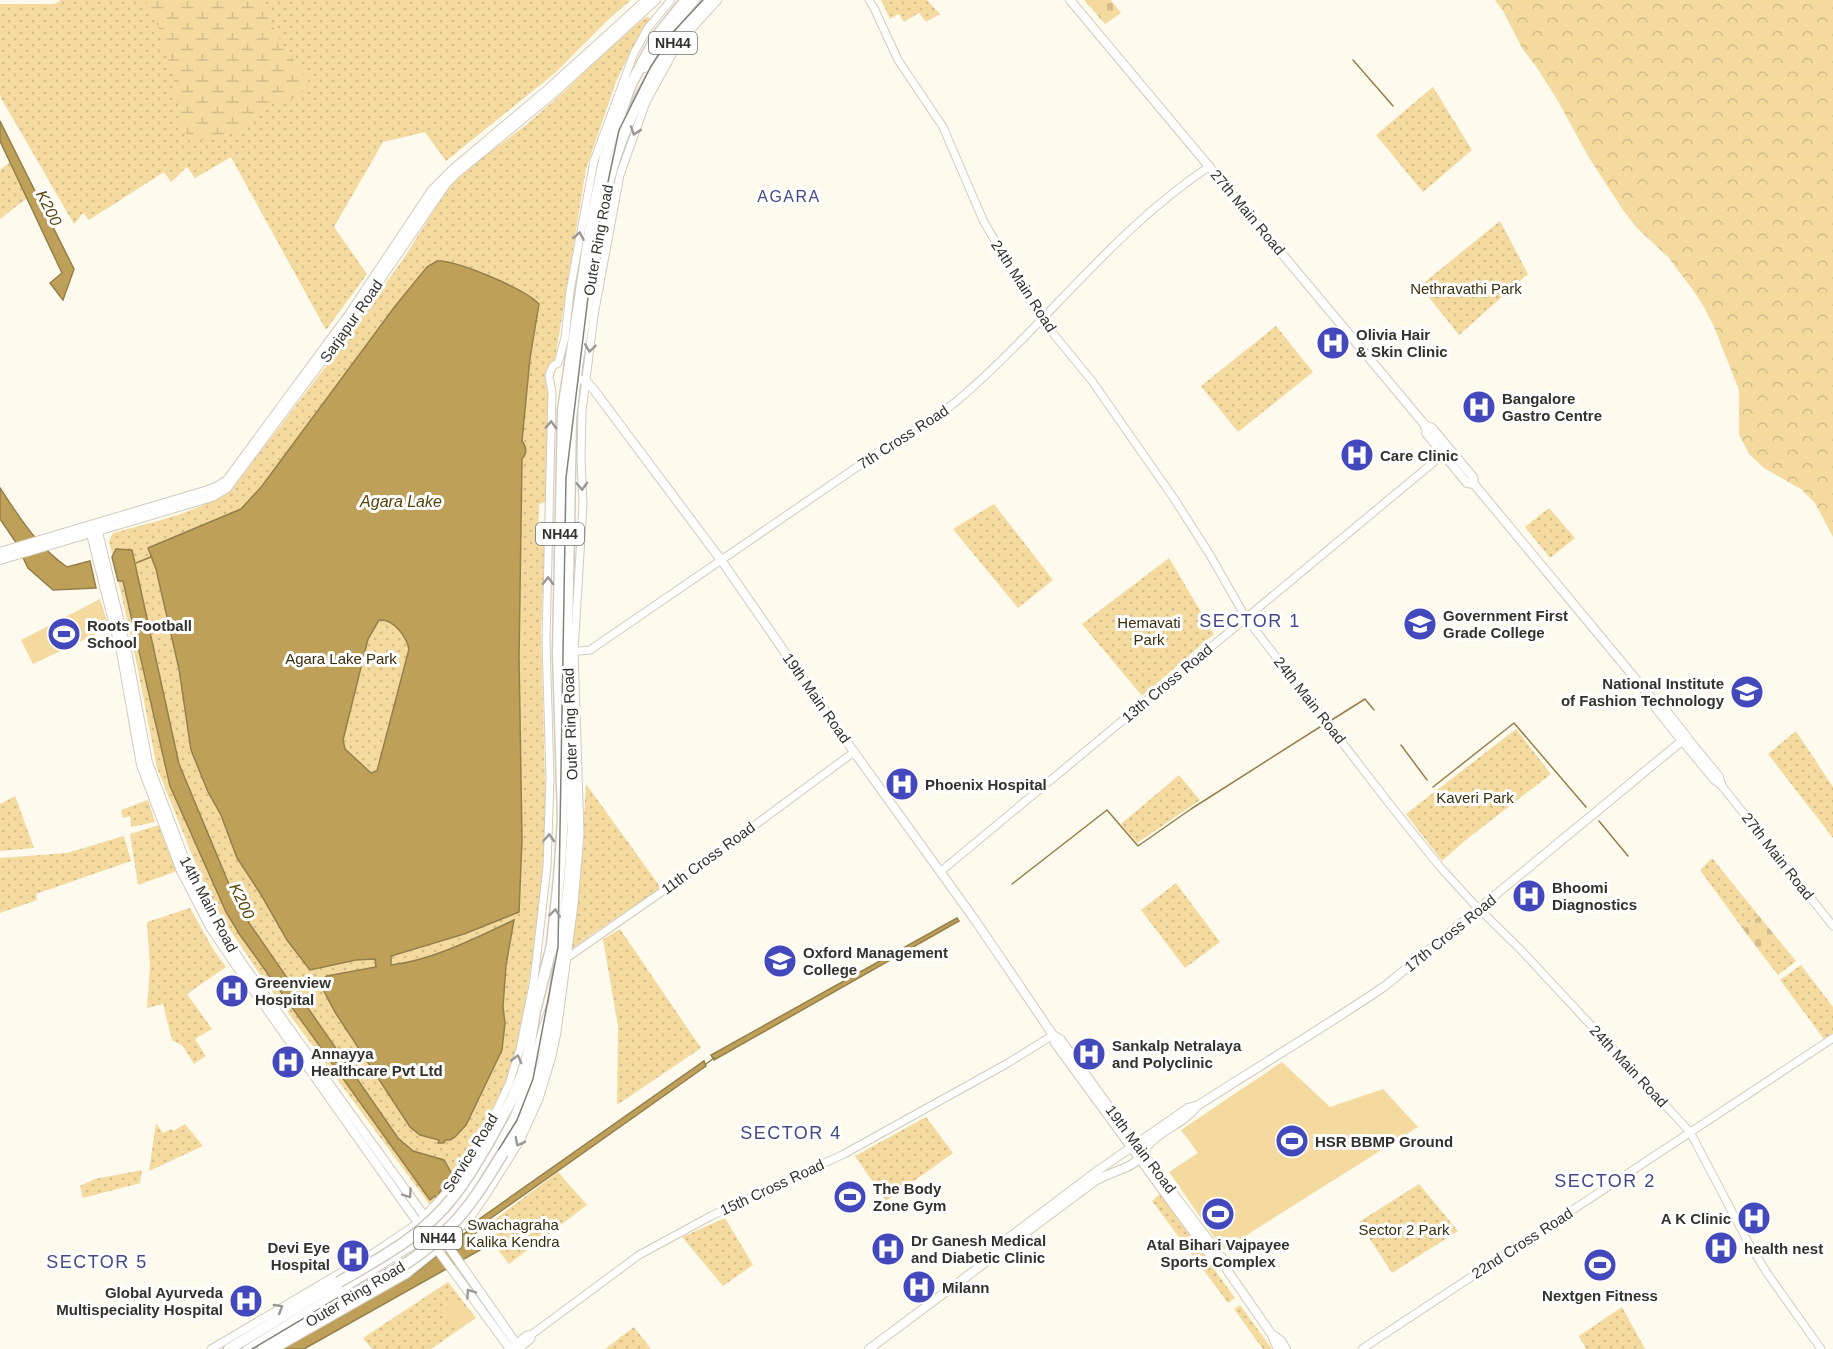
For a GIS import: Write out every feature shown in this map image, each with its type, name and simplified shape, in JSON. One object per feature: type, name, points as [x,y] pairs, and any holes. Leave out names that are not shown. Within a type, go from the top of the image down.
[{"type":"highway","name":"Outer Ring Road","points":[[576,378],[592,218],[604,156],[631,84],[657,36],[686,0]]},
{"type":"highway","name":"Outer Ring Road","points":[[263,1349],[395,1270],[445,1233],[475,1198],[524,1118],[536,1085],[563,960],[573,825],[566,652],[563,410],[576,378],[606,193],[620,143],[628,122],[649,83],[702,2]]},
{"type":"highway","points":[[625,73],[641,65]]},
{"type":"highway","name":"Outer Ring Road","points":[[229,1349],[336,1279],[399,1247],[434,1218],[454,1197],[502,1121],[522,1075],[528,1054],[535,1011],[550,950],[559,878],[563,819],[566,652]]},
{"type":"highway","points":[[536,964],[550,950]]},
{"type":"main road","name":"Sarjapur Road","points":[[332,342],[432,190],[442,179],[548,89],[646,0]]},
{"type":"main road","name":"Sarjapur Road","points":[[0,560],[16,551],[223,492],[239,474],[447,184],[457,173],[553,94],[656,0]]},
{"type":"main road","name":"27th Main Road","points":[[1070,0],[1425,425],[1426,432],[1447,452],[1467,483],[1474,484],[1653,700],[1655,707],[1684,739]]},
{"type":"main road","name":"Outer Ring Road","points":[[631,84],[644,70],[664,37],[702,2]]},
{"type":"main road","name":"19th Main Road","points":[[576,378],[645,456],[721,560],[854,752],[970,913],[1053,1035],[1061,1040],[1134,1146],[1222,1258],[1225,1268],[1272,1335],[1278,1349]]},
{"type":"main road","name":"14th Main Road","points":[[93,528],[128,656],[148,763],[188,868],[217,925],[421,1220],[446,1244],[455,1264],[515,1348]]},
{"type":"main road","name":"Sarjapur Road","points":[[0,552],[16,551]]},
{"type":"main road","name":"17th Cross Road","points":[[869,1349],[1095,1181],[1134,1146],[1188,1108],[1197,1106],[1368,998],[1684,739]]},
{"type":"main road","name":"17th Cross Road","points":[[860,1349],[1110,1168],[1128,1166],[1141,1155],[1151,1141],[1192,1113],[1197,1106]]},
{"type":"main road","name":"14th Main Road","points":[[432,1233],[439,1250],[455,1264]]},
{"type":"main road","name":"19th Main Road","points":[[1272,1335],[1281,1341],[1286,1349]]},
{"type":"street","name":"Service Road","points":[[211,1349],[336,1279],[421,1220],[447,1192],[469,1159],[493,1118],[509,1084],[520,1049],[534,980],[547,867],[550,818],[546,640],[552,392],[549,377],[551,368],[558,363],[565,338],[570,291],[594,161],[625,73],[648,28],[671,0]]},
{"type":"street","points":[[566,652],[582,504],[582,427],[576,378],[594,315],[620,175],[653,87],[674,51],[718,0]]},
{"type":"street","name":"24th Main Road","points":[[869,0],[898,60],[943,127],[983,220],[1022,289],[1042,320],[1084,370],[1175,500],[1246,618],[1435,860],[1690,1132],[1767,1274],[1821,1349]]},
{"type":"street","name":"7th Cross Road","points":[[566,652],[590,650],[957,401],[1042,320],[1133,226],[1210,166]]},
{"type":"street","name":"13th Cross Road","points":[[940,872],[1447,452]]},
{"type":"street","name":"27th Main Road","points":[[1684,739],[1719,776],[1722,786],[1833,926]]},
{"type":"street","name":"11th Cross Road","points":[[563,960],[713,856],[854,752]]},
{"type":"street","points":[[275,1349],[407,1274],[446,1244],[473,1214],[520,1141],[539,1099],[557,1032],[563,960]]},
{"type":"street","points":[[248,1349],[432,1233],[454,1212],[495,1151],[513,1119],[529,1079],[553,998]]},
{"type":"street","name":"15th Cross Road","points":[[515,1348],[531,1339],[531,1335],[639,1255],[711,1216],[844,1154],[1008,1063],[1053,1035]]},
{"type":"street","name":"22nd Cross Road","points":[[1362,1349],[1833,1038]]},
{"type":"green space","points":[[61,0],[631,0],[555,73],[446,161],[425,132],[383,142],[334,227],[367,274],[326,330],[231,157],[195,178],[187,167],[171,182],[164,172],[89,220],[83,213],[74,224],[0,94],[0,4],[54,4]]},
{"type":"green space","points":[[145,0],[264,0],[276,34],[309,83],[298,98],[267,104],[236,133],[190,141],[181,123],[174,80],[160,30]]},
{"type":"green space","points":[[881,0],[927,0],[940,14],[926,22],[919,13],[904,22],[899,14],[890,19]]},
{"type":"green space","points":[[1084,0],[1111,0],[1121,13],[1105,24]]},
{"type":"green space","points":[[1495,0],[1833,0],[1833,537],[1815,503],[1801,489],[1764,468],[1749,454],[1739,434],[1739,390],[1704,307],[1668,257],[1636,227],[1623,210],[1588,156],[1558,101],[1522,48]]},
{"type":"green space","name":"Agara Lake","points":[[646,17],[650,19],[641,31],[617,79],[586,169],[555,360],[546,374],[546,382],[550,390],[546,502],[539,504],[538,538],[545,538],[541,630],[546,820],[539,918],[526,998],[512,1069],[501,1093],[456,1172],[442,1193],[430,1205],[261,976],[207,892],[157,768],[134,650],[109,541],[113,533],[193,509],[222,495],[235,485],[326,366],[404,258],[449,186],[526,125],[566,90],[612,44]]},
{"type":"green space","points":[[1433,87],[1472,150],[1423,192],[1376,135]]},
{"type":"green space","points":[[10,162],[27,198],[0,219],[0,170]]},
{"type":"green space","name":"Nethravathi Park","points":[[1500,221],[1528,274],[1459,335],[1420,286]]},
{"type":"green space","points":[[1276,326],[1313,372],[1238,432],[1201,386]]},
{"type":"green space","points":[[994,504],[1053,580],[1018,608],[953,529]]},
{"type":"green space","points":[[1549,508],[1575,538],[1550,558],[1525,527]]},
{"type":"green space","name":"Hemavati Park","points":[[1169,558],[1214,634],[1142,696],[1082,624]]},
{"type":"green space","name":"Roots Football School","points":[[100,599],[109,628],[33,664],[21,640]]},
{"type":"green space","name":"Kaveri Park","points":[[1516,729],[1551,774],[1442,861],[1406,814]]},
{"type":"green space","points":[[1796,731],[1833,787],[1833,838],[1768,754]]},
{"type":"green space","points":[[1179,775],[1200,800],[1137,843],[1121,824]]},
{"type":"green space","points":[[586,784],[661,888],[569,951],[581,864]]},
{"type":"green space","points":[[15,796],[34,848],[0,851],[0,804]]},
{"type":"green space","points":[[148,800],[155,822],[131,827],[130,816],[123,818],[121,810]]},
{"type":"green space","points":[[159,825],[177,871],[138,885],[130,834]]},
{"type":"green space","points":[[124,836],[131,861],[36,894],[37,900],[0,913],[0,858],[67,853]]},
{"type":"green space","points":[[1712,858],[1759,916],[1743,929],[1700,870]]},
{"type":"green space","points":[[1176,883],[1220,942],[1185,968],[1141,910]]},
{"type":"green space","points":[[190,908],[226,967],[187,994],[212,1029],[195,1039],[206,1056],[194,1064],[183,1046],[172,1040],[163,1004],[147,1008],[150,967],[147,922]]},
{"type":"green space","points":[[1759,916],[1777,938],[1760,952],[1743,929]]},
{"type":"green space","points":[[620,929],[701,1048],[617,1105],[618,1026],[603,939]]},
{"type":"green space","points":[[1777,938],[1796,961],[1778,975],[1760,952]]},
{"type":"green space","points":[[1801,965],[1833,1007],[1833,1033],[1824,1039],[1780,980]]},
{"type":"green space","name":"HSR BBMP Ground","points":[[1282,1062],[1330,1107],[1383,1089],[1418,1127],[1223,1250],[1169,1172],[1198,1153],[1181,1130]]},
{"type":"green space","points":[[926,1117],[953,1153],[886,1201],[855,1156]]},
{"type":"green space","points":[[156,1123],[163,1133],[171,1129],[173,1131],[185,1124],[203,1146],[149,1171]]},
{"type":"green space","points":[[142,1170],[140,1183],[83,1198],[80,1186],[95,1179]]},
{"type":"green space","name":"Swachagraha Kalika Kendra","points":[[558,1172],[587,1205],[509,1264],[482,1229]]},
{"type":"green space","name":"Sector 2 Park","points":[[1419,1184],[1458,1231],[1392,1273],[1359,1222]]},
{"type":"green space","points":[[1160,1194],[1235,1298],[1228,1303],[1152,1201]]},
{"type":"green space","points":[[725,1218],[753,1265],[723,1286],[682,1237]]},
{"type":"green space","points":[[448,1282],[476,1318],[431,1349],[372,1349],[363,1338]]},
{"type":"green space","points":[[455,1301],[469,1319],[456,1330],[442,1312]]},
{"type":"green space","points":[[1240,1305],[1272,1349],[1263,1349],[1234,1309]]},
{"type":"green space","points":[[1622,1307],[1645,1349],[1586,1349],[1579,1336]]},
{"type":"green space","points":[[634,1327],[651,1349],[605,1349]]},
{"type":"water","points":[[0,121],[74,269],[63,300],[50,283],[62,273],[0,141]]},
{"type":"water","name":"Agara Lake","points":[[437,261],[459,265],[506,284],[539,304],[530,358],[522,441],[526,450],[522,459],[519,658],[522,840],[519,912],[464,934],[391,956],[391,965],[422,959],[514,920],[506,965],[502,1050],[466,1125],[455,1137],[445,1140],[444,1143],[438,1143],[439,1140],[420,1135],[410,1127],[335,1012],[319,982],[327,976],[376,967],[375,959],[356,960],[310,970],[287,940],[237,858],[221,815],[208,792],[191,750],[179,669],[156,569],[148,548],[241,509],[262,486],[396,305],[427,267]],"holes":[[[379,620],[384,620],[398,629],[409,649],[377,771],[371,773],[345,749],[343,740],[368,639]]]},
{"type":"water","points":[[0,488],[29,530],[56,559],[67,567],[90,561],[96,588],[53,590],[28,568],[15,541],[0,519]]},
{"type":"water","points":[[116,549],[132,550],[179,764],[236,901],[398,1138],[413,1151],[444,1160],[452,1174],[439,1193],[472,1224],[704,1061],[706,1066],[477,1228],[472,1240],[480,1250],[304,1349],[281,1349],[414,1274],[434,1258],[458,1247],[458,1237],[467,1232],[435,1196],[430,1200],[240,935],[226,912],[170,786],[123,581],[118,581],[112,557]]},
{"type":"water","points":[[957,918],[959,921],[714,1060],[711,1055]]},
{"type":"waterway","points":[[1353,60],[1393,106]]},
{"type":"waterway","name":"K200","points":[[136,563],[151,557]]},
{"type":"waterway","points":[[1330,721],[1365,699],[1374,710]]},
{"type":"waterway","points":[[1433,787],[1514,723],[1586,807]]},
{"type":"waterway","points":[[1012,884],[1107,810],[1138,846],[1191,809],[1323,725]]},
{"type":"waterway","points":[[1401,745],[1427,780]]},
{"type":"waterway","points":[[1599,821],[1628,856]]},
{"type":"waterway","points":[[706,1064],[714,1058]]},
{"type":"railway","points":[[252,1349],[417,1251],[444,1228],[468,1199],[517,1120],[533,1079],[558,947],[566,478],[594,248],[619,130],[650,68],[673,32],[703,0]]},
{"type":"place","name":"Olivia Hair & Skin Clinic","points":[[1333,343]]},
{"type":"place","name":"Bangalore Gastro Centre","points":[[1479,407]]},
{"type":"place","name":"Care Clinic","points":[[1357,455]]},
{"type":"place","name":"Government First Grade College","points":[[1420,624]]},
{"type":"place","name":"Roots Football School","points":[[64,634]]},
{"type":"place","name":"National Institute of Fashion Technology","points":[[1747,692]]},
{"type":"place","name":"Phoenix Hospital","points":[[902,784]]},
{"type":"place","name":"Bhoomi Diagnostics","points":[[1529,896]]},
{"type":"place","name":"Oxford Management College","points":[[780,961]]},
{"type":"place","name":"Greenview Hospital","points":[[232,991]]},
{"type":"place","name":"Sankalp Netralaya and Polyclinic","points":[[1089,1054]]},
{"type":"place","name":"Annayya Healthcare Pvt Ltd","points":[[288,1062]]},
{"type":"place","name":"HSR BBMP Ground","points":[[1292,1141]]},
{"type":"place","name":"The Body Zone Gym","points":[[850,1197]]},
{"type":"place","name":"Atal Bihari Vajpayee Sports Complex","points":[[1218,1214]]},
{"type":"place","name":"A K Clinic","points":[[1754,1218]]},
{"type":"place","name":"health nest","points":[[1721,1248]]},
{"type":"place","name":"Dr Ganesh Medical and Diabetic Clinic","points":[[888,1249]]},
{"type":"place","name":"Devi Eye Hospital","points":[[353,1256]]},
{"type":"place","name":"Nextgen Fitness","points":[[1600,1265]]},
{"type":"place","name":"Milann","points":[[919,1287]]},
{"type":"place","name":"Global Ayurveda Multispeciality Hospital","points":[[246,1301]]},
{"type":"district","name":"AGARA","points":[[789,196]]},
{"type":"district","name":"SECTOR 1","points":[[1250,621]]},
{"type":"district","name":"SECTOR 4","points":[[791,1133]]},
{"type":"district","name":"SECTOR 2","points":[[1605,1181]]},
{"type":"district","name":"SECTOR 5","points":[[97,1262]]},
{"type":"park label","name":"Agara Lake Park","points":[[341,658]]}]
